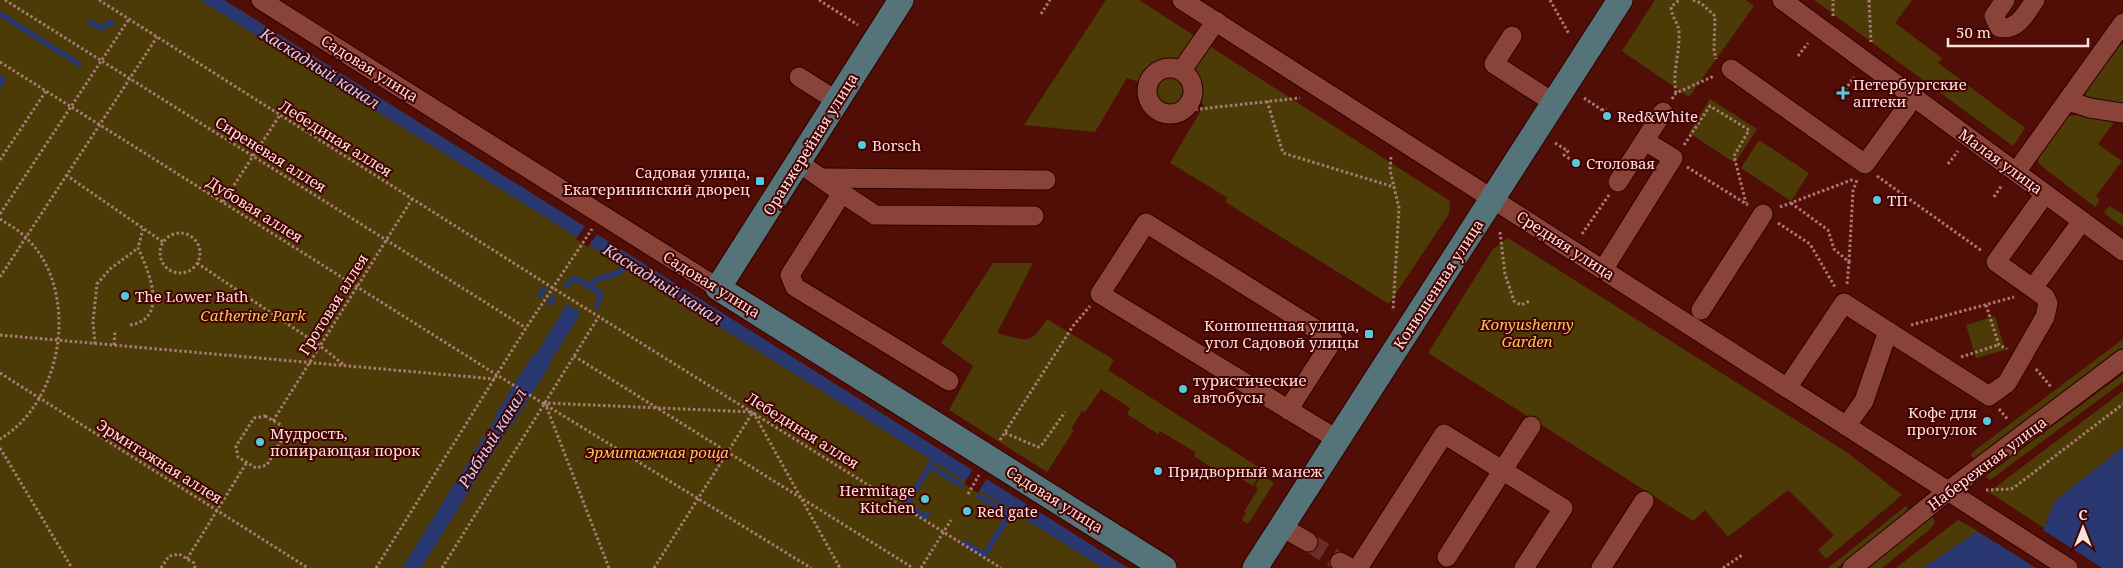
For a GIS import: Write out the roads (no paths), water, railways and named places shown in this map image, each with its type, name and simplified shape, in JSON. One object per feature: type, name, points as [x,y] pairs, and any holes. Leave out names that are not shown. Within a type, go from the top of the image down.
[{"type":"main road","name":"Оранжерейная улица","points":[[718,288],[901,0]]},
{"type":"main road","name":"Конюшенная улица","points":[[1256,568],[1620,0]]},
{"type":"main road","name":"Садовая улица","points":[[718,288],[1164,568]]},
{"type":"street","name":"Садовая улица","points":[[261,0],[718,288]]},
{"type":"street","name":"Средняя улица","points":[[1182,0],[1211,12],[1603,270],[2068,568]]},
{"type":"street","name":"Малая улица","points":[[1782,0],[1914,97],[2010,178],[2045,194],[2123,251]]},
{"type":"street","points":[[2005,0],[1994,16],[1999,27],[2005,29],[2012,28],[2019,22],[2035,0]]},
{"type":"street","points":[[1182,70],[1211,12]]},
{"type":"street","points":[[2010,178],[2121,29]]},
{"type":"street","points":[[1512,36],[1494,64],[1554,103]]},
{"type":"street","points":[[1174,68],[1182,70],[1191,80],[1193,87],[1193,94],[1186,107],[1173,114],[1157,110],[1152,105],[1147,90],[1148,82],[1158,70],[1174,68]]},
{"type":"street","points":[[1731,69],[1865,164],[1914,97]]},
{"type":"street","points":[[799,77],[837,101]]},
{"type":"street","points":[[2068,100],[2090,108],[2123,113]]},
{"type":"street","points":[[1618,182],[1663,112]]},
{"type":"street","points":[[1603,270],[1673,158],[1645,141]]},
{"type":"street","points":[[798,162],[875,215],[1034,216]]},
{"type":"street","points":[[822,178],[1046,180]]},
{"type":"street","points":[[842,193],[790,275],[795,286],[949,381]]},
{"type":"street","points":[[1787,388],[1844,303],[1989,396],[2007,383],[2048,310],[2045,297],[1996,262],[2045,194]]},
{"type":"street","points":[[1701,310],[1763,214]]},
{"type":"street","points":[[2034,290],[2082,221]]},
{"type":"street","points":[[1288,410],[1333,340],[1146,223],[1100,294],[1288,410],[1338,440]]},
{"type":"street","points":[[1846,426],[1864,401],[1888,331]]},
{"type":"street","name":"Набережная улица","points":[[1852,568],[1948,492],[2123,359]]},
{"type":"street","points":[[1446,558],[1531,426]]},
{"type":"street","points":[[1358,568],[1444,434],[1562,508],[1524,568]]},
{"type":"street","points":[[1601,568],[1644,501]]},
{"type":"street","points":[[1282,527],[1308,542]]},
{"type":"water","name":"Каскадный канал","points":[[200,0],[224,0],[1128,568],[1103,568]]},
{"type":"water","points":[[567,304],[581,313],[533,390],[519,382]]},
{"type":"water","points":[[513,390],[527,399],[421,568],[402,568]]},
{"type":"water","points":[[2123,447],[2123,568],[2102,568],[2043,530],[2055,501]]},
{"type":"water","points":[[1978,531],[2036,568],[1923,568]]},
{"type":"waterway","points":[[0,14],[79,64]]},
{"type":"waterway","points":[[90,22],[101,28],[112,22]]},
{"type":"waterway","points":[[0,78],[3,80],[0,85]]},
{"type":"waterway","name":"Каскадный канал","points":[[587,287],[598,279],[616,274],[630,264]]},
{"type":"waterway","points":[[566,285],[575,278],[601,293],[597,306]]},
{"type":"waterway","points":[[540,295],[544,289]]},
{"type":"waterway","points":[[549,303],[553,298]]},
{"type":"waterway","name":"Рыбный канал","points":[[505,418],[540,362]]},
{"type":"waterway","points":[[927,514],[925,517],[906,504],[933,461]]},
{"type":"waterway","points":[[930,466],[961,485]]},
{"type":"waterway","points":[[979,496],[1009,515]]},
{"type":"waterway","points":[[965,543],[984,555],[1012,511]]},
{"type":"tunnel","points":[[1308,542],[1340,562]]},
{"type":"place","name":"Петербургские аптеки","points":[[1843,93]]},
{"type":"place","name":"Red&White","points":[[1607,116]]},
{"type":"place","name":"Borsch","points":[[862,145]]},
{"type":"place","name":"Столовая","points":[[1576,163]]},
{"type":"place","name":"Садовая улица, Екатерининский дворец","points":[[760,181]]},
{"type":"place","name":"ТП","points":[[1877,200]]},
{"type":"place","name":"The Lower Bath","points":[[125,296]]},
{"type":"place","name":"Конюшенная улица, угол Садовой улицы","points":[[1369,334]]},
{"type":"place","name":"туристические автобусы","points":[[1183,389]]},
{"type":"place","name":"Кофе для прогулок","points":[[1987,421]]},
{"type":"place","name":"Мудрость, попирающая порок","points":[[260,442]]},
{"type":"place","name":"Придворный манеж","points":[[1158,471]]},
{"type":"place","name":"Hermitage Kitchen","points":[[925,499]]},
{"type":"place","name":"Red gate","points":[[967,511]]},
{"type":"park label","name":"Catherine Park","points":[[253,315]]},
{"type":"park label","name":"Konyushenny Garden","points":[[1527,332]]},
{"type":"park label","name":"Эрмитажная роща","points":[[657,452]]}]
